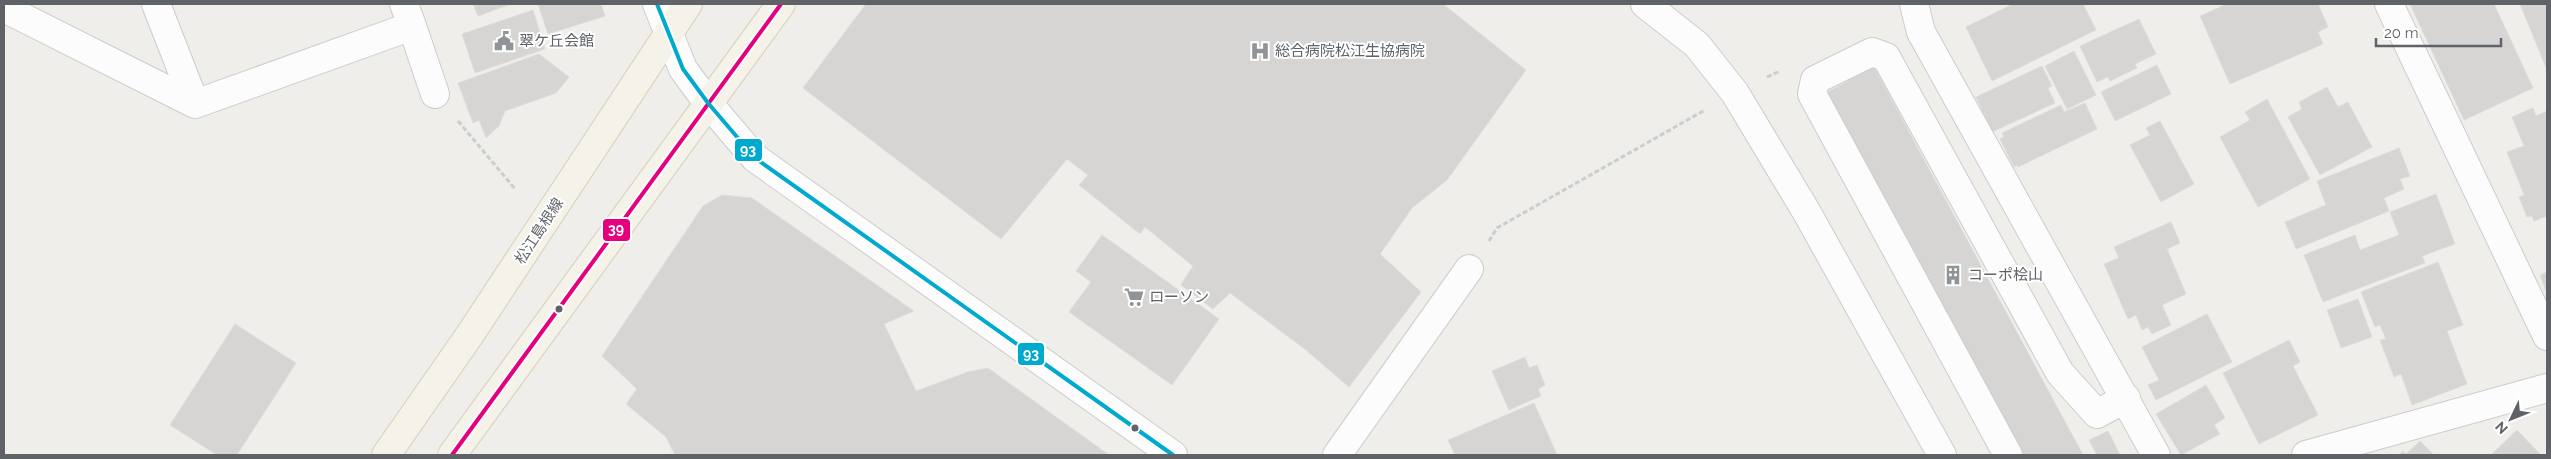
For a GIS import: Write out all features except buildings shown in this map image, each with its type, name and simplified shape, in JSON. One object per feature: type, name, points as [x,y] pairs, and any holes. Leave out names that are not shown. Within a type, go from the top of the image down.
[{"type":"main road","name":"松江島根線","points":[[386,455],[470,336],[688,4]]},
{"type":"main road","points":[[452,455],[781,4]]},
{"type":"street","points":[[156,4],[195,104]]},
{"type":"street","points":[[658,4],[683,70],[708,104],[755,158],[1173,455]]},
{"type":"street","points":[[1646,4],[1697,45],[1735,93],[1806,211],[1942,455]]},
{"type":"street","points":[[2389,4],[2547,336]]},
{"type":"street","points":[[1918,6],[1921,32],[2126,398],[2155,455]]},
{"type":"street","points":[[4,8],[195,104],[408,15],[435,94]]},
{"type":"street","points":[[2008,455],[1812,94],[1815,80],[1872,52],[1886,58],[2060,373],[2097,414],[2126,398]]},
{"type":"street","points":[[1337,455],[1469,269]]},
{"type":"street","points":[[2325,453],[2547,388]]},
{"type":"path","points":[[1469,269],[1497,228],[1735,93]]},
{"type":"path","points":[[435,94],[516,190]]},
{"type":"transit line","name":"93","points":[[657,4],[683,69],[708,103],[755,158],[1173,455]]},
{"type":"transit line","name":"39","points":[[452,455],[781,4]]},
{"type":"place","name":"翠ケ丘会館","points":[[504,41]]},
{"type":"place","name":"総合病院松江生協病院","points":[[1260,51]]},
{"type":"place","name":"コーポ桧山","points":[[1953,275]]},
{"type":"place","name":"ローソン","points":[[1134,297]]}]
